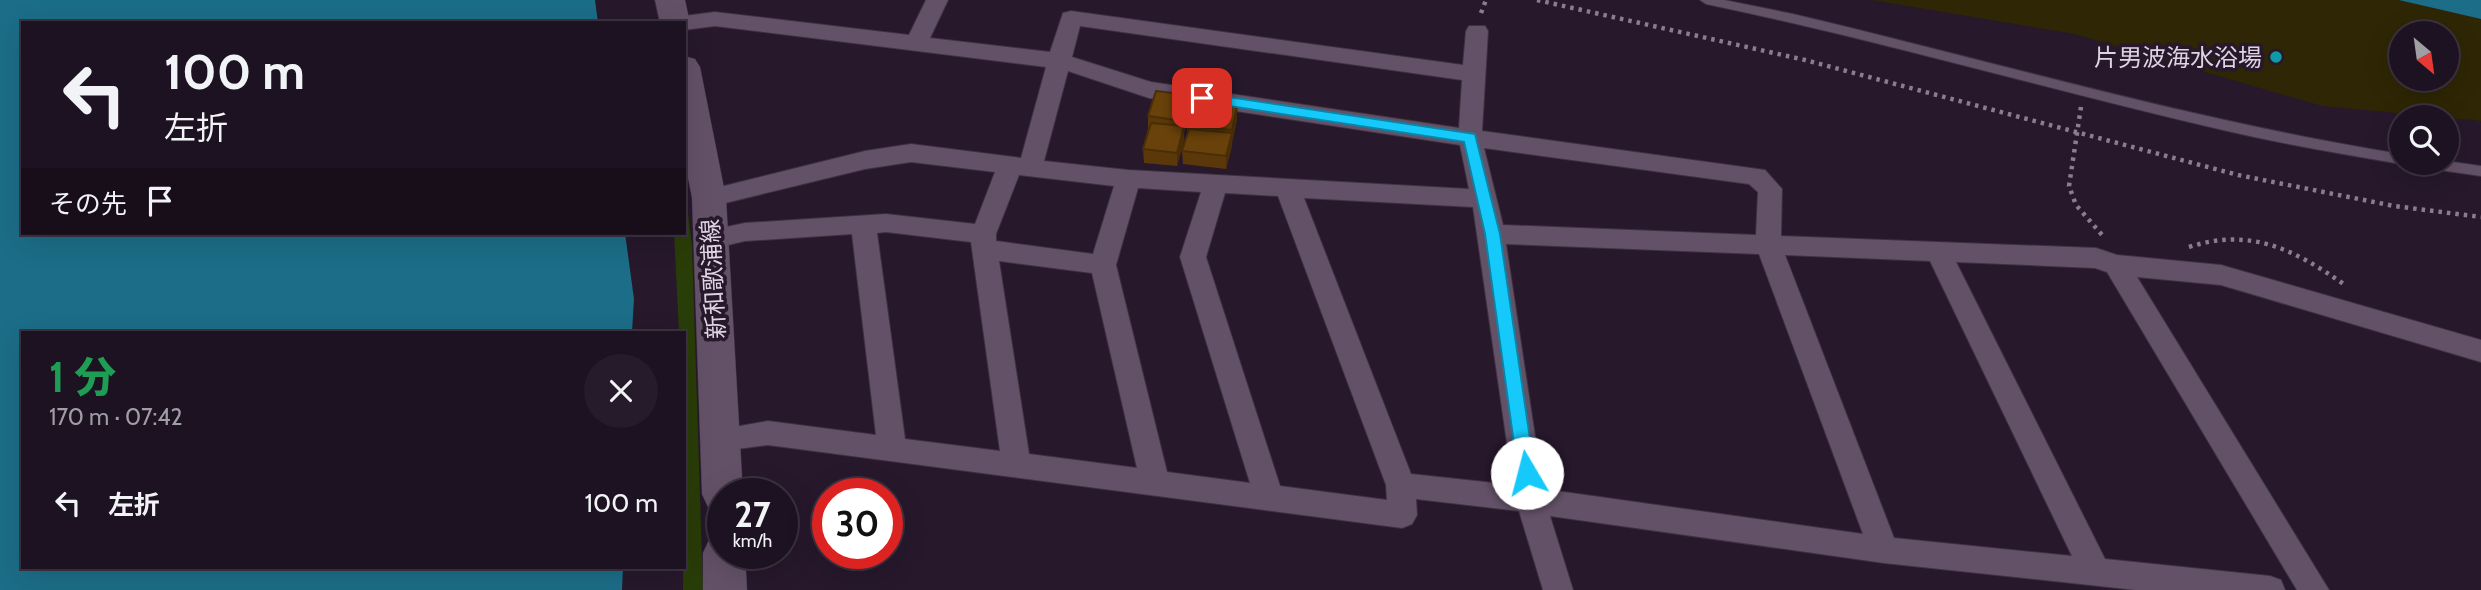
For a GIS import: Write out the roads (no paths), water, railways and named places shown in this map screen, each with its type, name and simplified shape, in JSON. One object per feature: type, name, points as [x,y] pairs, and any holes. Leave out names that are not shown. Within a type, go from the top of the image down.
[{"type":"main road","points":[[670,0],[675,21]]},
{"type":"main road","name":"新和歌浦線","points":[[686,77],[709,198],[722,478]]},
{"type":"main road","points":[[724,569],[725,590]]},
{"type":"street","points":[[916,43],[937,0]]},
{"type":"street","points":[[1016,465],[984,241],[1020,167],[1061,61],[1073,9],[1472,74]]},
{"type":"street","points":[[686,23],[715,19],[1061,61],[1149,90],[1470,138],[1756,176],[1770,189],[1768,244],[1884,550]]},
{"type":"street","points":[[1478,23],[1472,74],[1470,138],[1492,234],[1530,500],[1558,590]]},
{"type":"street","points":[[709,198],[865,160],[911,153],[1128,179],[1484,198]]},
{"type":"street","points":[[1128,179],[1103,265],[1155,483]]},
{"type":"street","points":[[1215,185],[1193,257],[1269,498]]},
{"type":"street","points":[[721,439],[768,433],[1402,515],[1401,485],[1287,189]]},
{"type":"street","points":[[711,239],[745,232],[886,223],[1103,265]]},
{"type":"street","points":[[863,225],[892,449]]},
{"type":"street","points":[[1492,234],[2096,258],[2120,265],[2221,275],[2481,351]]},
{"type":"street","points":[[1937,250],[2095,571]]},
{"type":"street","points":[[2120,265],[2314,590]]},
{"type":"street","points":[[1401,485],[1530,500],[1884,550],[2270,590]]},
{"type":"lane","points":[[1706,0],[1799,19],[2279,140],[2389,157]]},
{"type":"lane","points":[[2459,168],[2481,171]]},
{"type":"water","points":[[0,0],[595,0],[598,21],[21,21],[21,235],[625,235],[634,299],[632,331],[21,331],[21,569],[623,569],[622,590],[0,590]]},
{"type":"water","points":[[2399,0],[2481,0],[2481,19]]},
{"type":"place","name":"片男波海水浴場","points":[[2276,57]]}]
